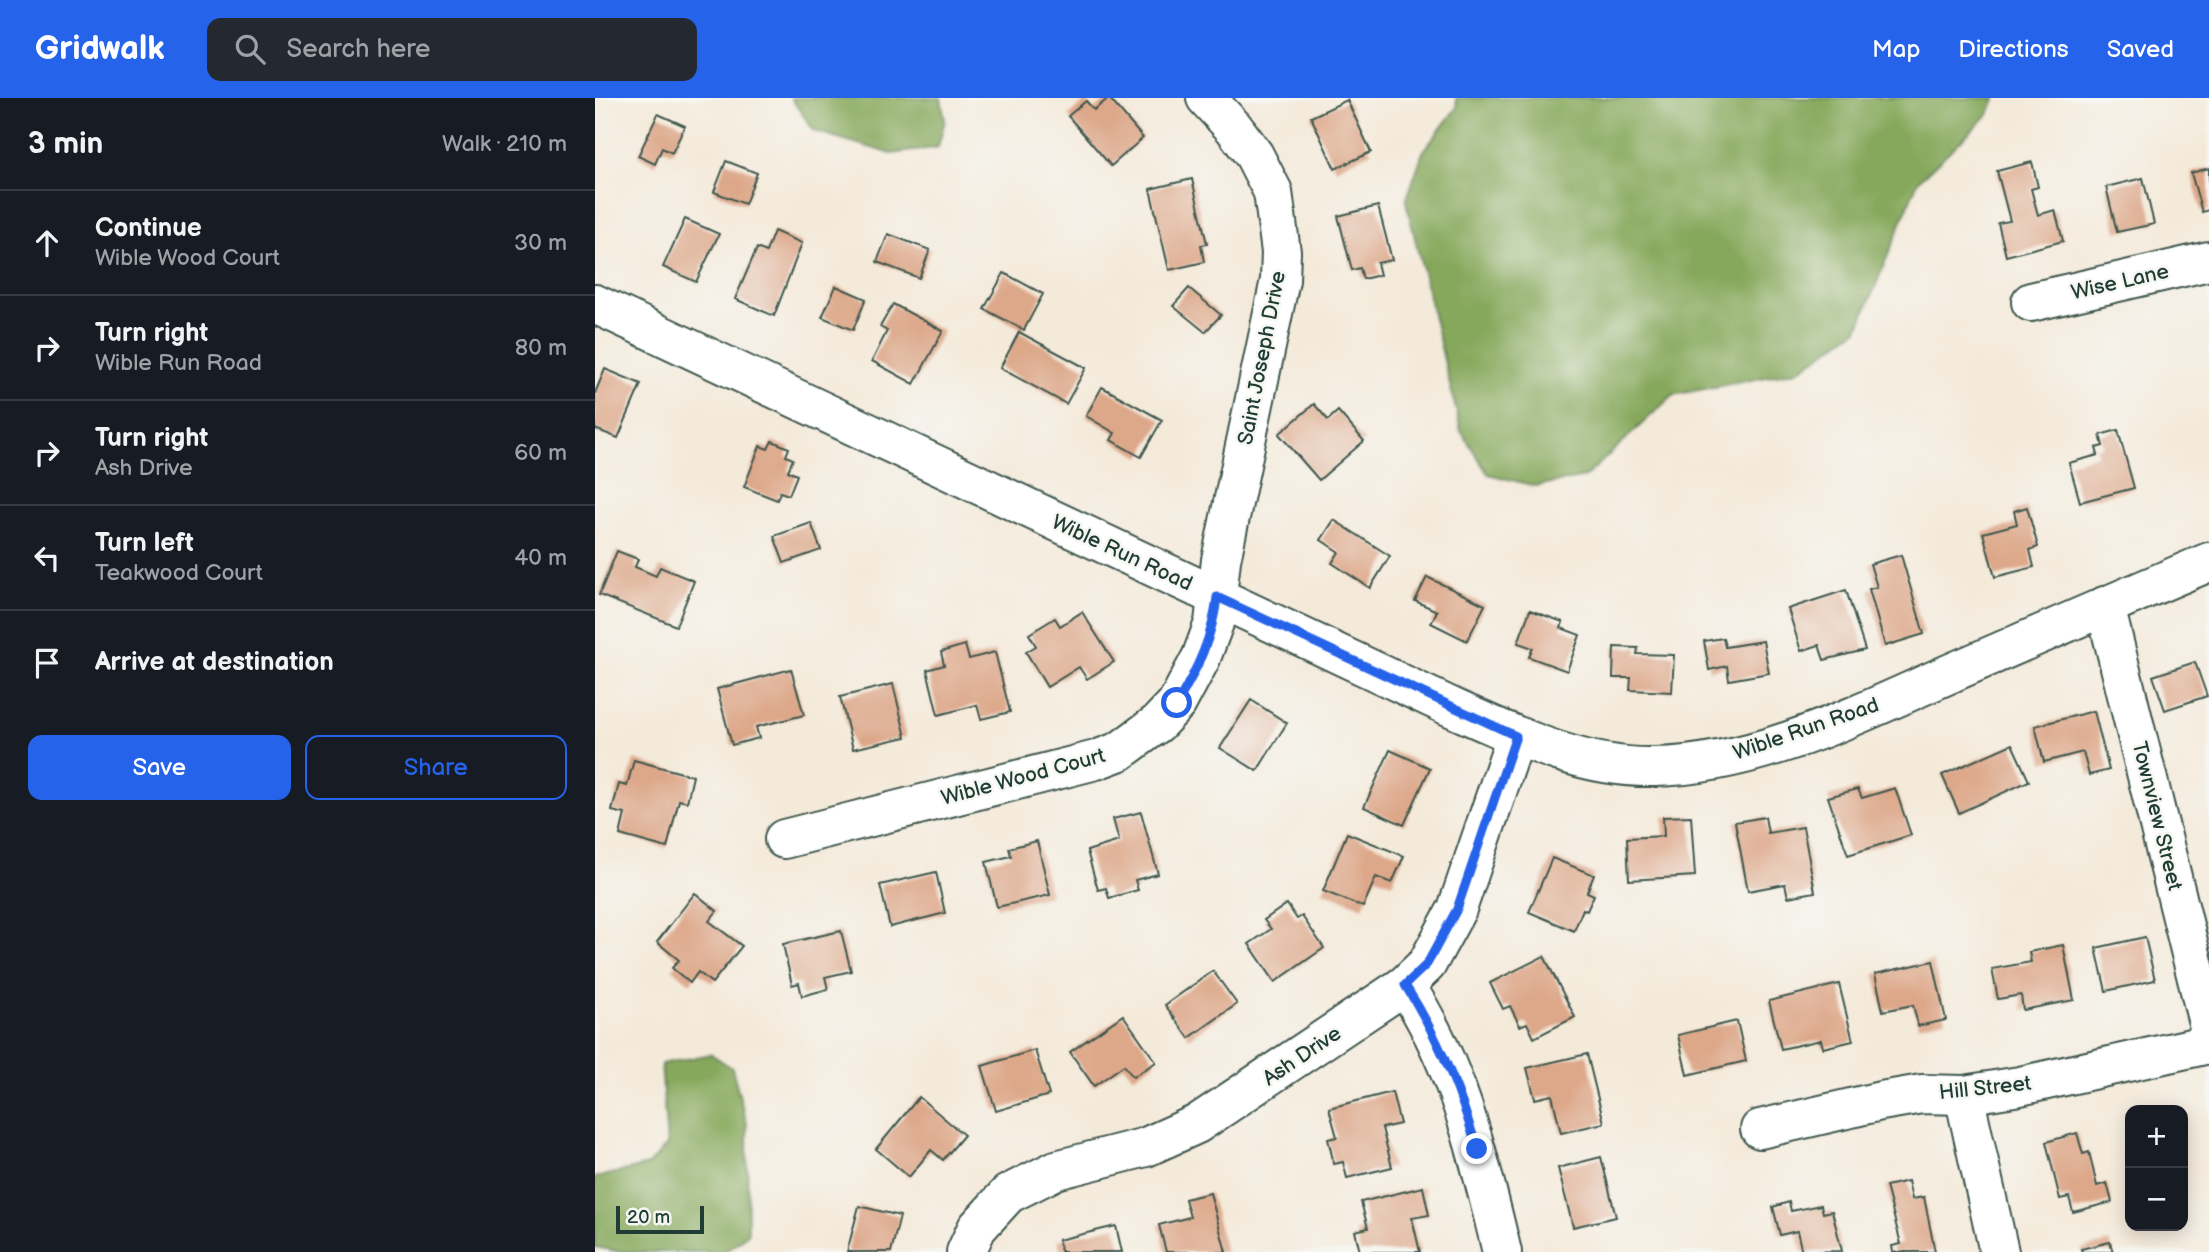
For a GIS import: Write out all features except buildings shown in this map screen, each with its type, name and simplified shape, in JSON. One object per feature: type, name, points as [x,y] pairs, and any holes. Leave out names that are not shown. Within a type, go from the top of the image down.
[{"type":"street","name":"Saint Joseph Drive","points":[[1206,98],[1241,137],[1273,192],[1281,253],[1275,306],[1221,560],[1217,597]]},
{"type":"street","name":"Wise Lane","points":[[2031,302],[2209,261]]},
{"type":"street","name":"Wible Run Road","points":[[595,303],[1516,736],[1604,764],[1653,767],[1732,757],[1819,729],[2209,562]]},
{"type":"street","name":"Wible Wood Court","points":[[784,839],[1096,760],[1119,751],[1140,739],[1177,703],[1210,635],[1217,597]]},
{"type":"street","name":"Townview Street","points":[[2105,606],[2209,1027]]},
{"type":"street","name":"Ash Drive","points":[[966,1252],[977,1228],[1008,1194],[1056,1170],[1146,1147],[1197,1124],[1405,985],[1427,964],[1457,909],[1516,736]]},
{"type":"street","points":[[1405,985],[1445,1055],[1464,1102],[1502,1252]]},
{"type":"street","name":"Hill Street","points":[[1760,1129],[1881,1101],[1923,1094],[1964,1095],[2071,1076],[2209,1044]]},
{"type":"street","points":[[1964,1095],[1999,1252]]},
{"type":"green space","points":[[791,98],[941,98],[945,120],[938,147],[892,154],[814,131]]},
{"type":"green space","points":[[1456,98],[1996,98],[1988,115],[1918,181],[1858,329],[1797,371],[1673,395],[1585,477],[1535,486],[1488,474],[1461,431],[1406,201],[1423,152],[1457,107]]},
{"type":"green space","points":[[711,1054],[732,1068],[747,1124],[748,1234],[727,1250],[720,1252],[621,1252],[595,1247],[595,1178],[648,1165],[667,1145],[661,1064]]},
{"type":"route","points":[[1177,703],[1201,659],[1214,623],[1217,597],[1516,736],[1457,909],[1427,964],[1405,985],[1445,1055],[1464,1102],[1477,1149]]}]
